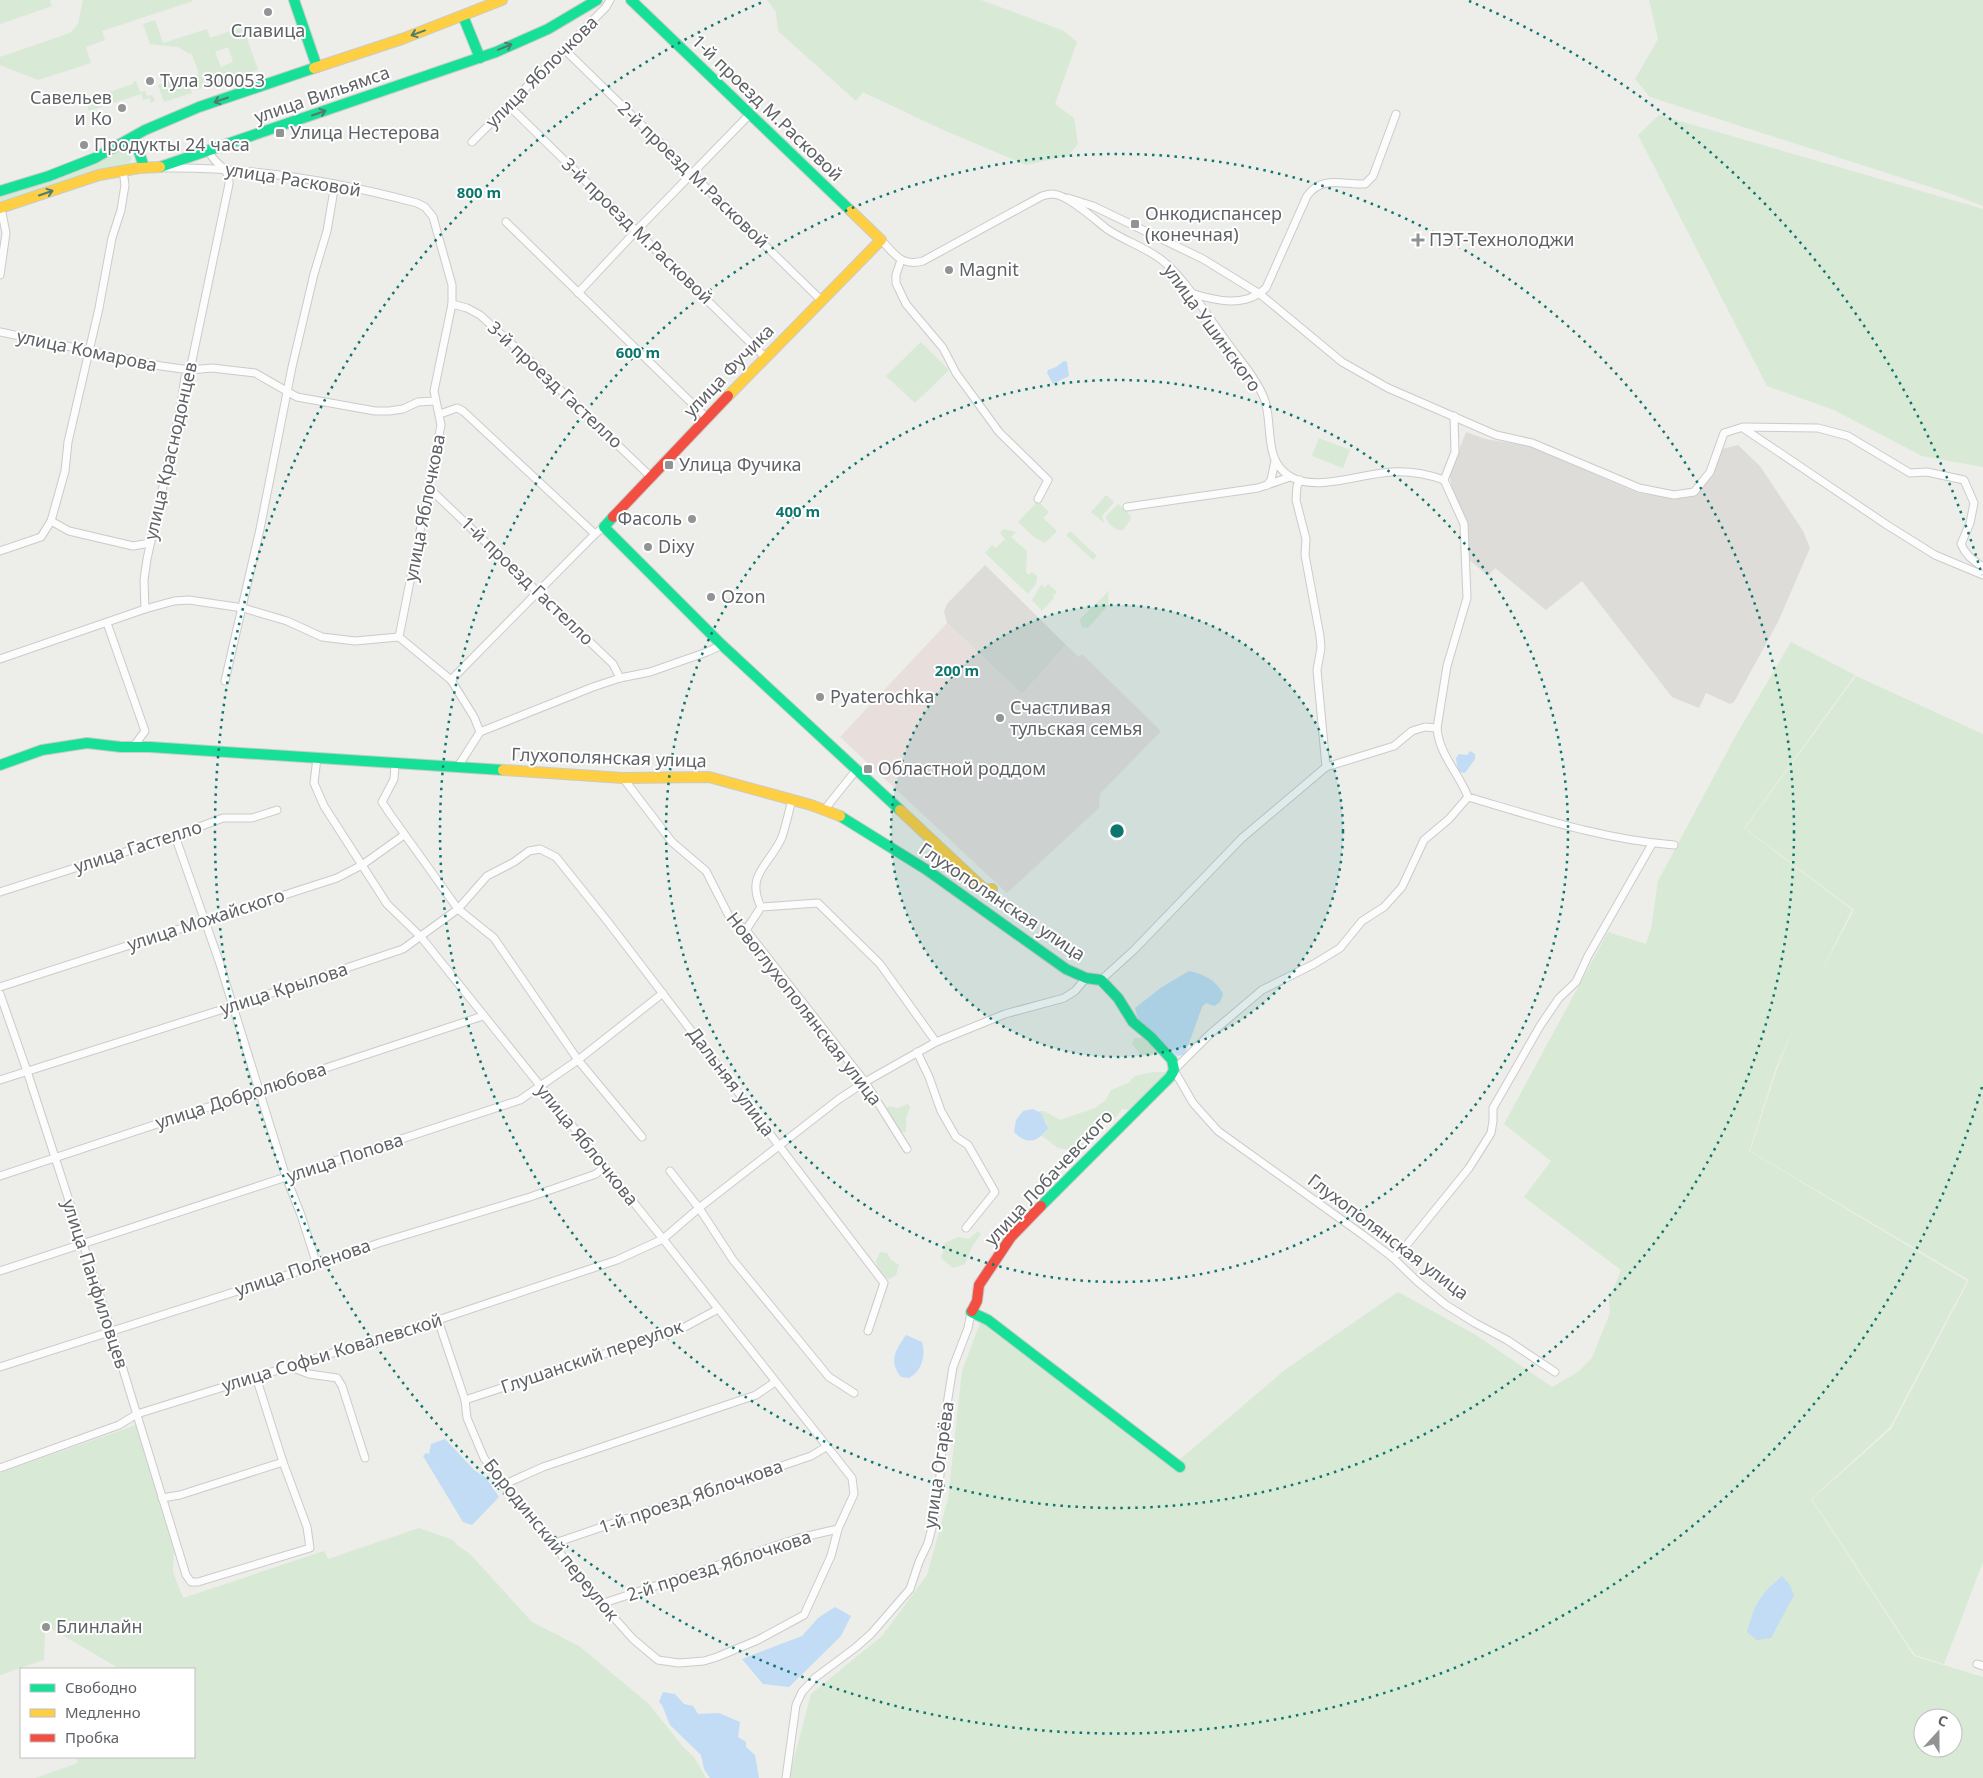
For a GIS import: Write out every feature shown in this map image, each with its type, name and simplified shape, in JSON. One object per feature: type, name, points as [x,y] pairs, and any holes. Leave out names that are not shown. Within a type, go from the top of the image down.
[{"type":"street","points":[[294,0],[317,67]]},
{"type":"street","name":"улица Вильямса","points":[[0,191],[49,176],[95,158],[145,130],[199,107],[402,39],[502,0]]},
{"type":"street","name":"улица Вильямса","points":[[0,208],[92,177],[144,167],[158,168],[480,58],[548,29],[578,13],[597,0]]},
{"type":"street","name":"улица Яблочкова","points":[[472,142],[606,7],[610,0]]},
{"type":"street","name":"1-й проезд М.Расковой","points":[[631,0],[881,240]]},
{"type":"street","points":[[463,16],[480,58]]},
{"type":"street","name":"2-й проезд М.Расковой","points":[[564,50],[820,300]]},
{"type":"street","name":"3-й проезд М.Расковой","points":[[509,106],[765,357]]},
{"type":"street","points":[[578,293],[750,114]]},
{"type":"street","points":[[1191,293],[1212,300],[1238,302],[1260,294],[1266,288],[1307,196],[1314,187],[1324,183],[1365,184],[1373,176],[1396,114]]},
{"type":"street","points":[[134,137],[144,167]]},
{"type":"street","points":[[209,151],[211,158],[224,168]]},
{"type":"street","name":"улица Расковой","points":[[158,168],[224,168],[335,184],[387,195],[425,207]]},
{"type":"street","name":"улица Краснодонцев","points":[[145,609],[144,580],[150,543],[177,423],[185,378],[190,370],[229,184],[229,176],[224,168]]},
{"type":"street","points":[[0,552],[41,536],[51,521],[65,470],[68,442],[99,308],[112,238],[121,210],[125,185],[123,170]]},
{"type":"street","points":[[225,681],[243,608],[287,390],[314,274],[327,231],[335,184]]},
{"type":"street","points":[[881,240],[901,260],[913,264],[923,261],[1042,196],[1053,194],[1093,206],[1203,259],[1260,294],[1342,362],[1388,388],[1496,435],[1532,443],[1639,488],[1674,495],[1694,492],[1710,472],[1724,433],[1743,427],[1818,428],[1848,436],[1910,472],[1927,472],[1964,480],[1974,503],[1970,523],[1961,544],[1970,558],[1983,568]]},
{"type":"street","name":"улица Ушинского","points":[[1063,197],[1110,231],[1156,255],[1165,262],[1191,293],[1255,382],[1264,398],[1272,452],[1279,467],[1290,477]]},
{"type":"street","name":"улица Яблочкова","points":[[399,637],[441,425],[440,414],[435,401],[436,378],[452,304],[452,285],[448,265],[433,218],[425,207]]},
{"type":"street","points":[[0,208],[6,233],[0,275]]},
{"type":"street","points":[[506,222],[707,418]]},
{"type":"street","name":"улица Фучика","points":[[604,527],[820,300],[881,240]]},
{"type":"street","points":[[901,260],[896,275],[896,284],[906,304],[943,348],[956,373],[999,432],[1048,480],[1038,499]]},
{"type":"street","name":"3-й проезд Гастелло","points":[[452,304],[468,308],[480,315],[651,477]]},
{"type":"street","name":"улица Комарова","points":[[0,332],[161,366],[190,370],[212,368],[254,373],[297,397],[375,411],[389,411],[418,402],[435,401]]},
{"type":"street","points":[[440,414],[457,408],[463,411],[595,534]]},
{"type":"street","points":[[1454,416],[1455,452],[1444,480],[1464,524],[1468,598],[1447,666],[1437,724],[1438,736],[1447,761],[1468,797],[1573,828],[1652,844],[1674,845]]},
{"type":"street","points":[[1743,427],[1887,525],[1935,555],[1983,575]]},
{"type":"street","points":[[1266,485],[1271,480],[1275,460]]},
{"type":"street","points":[[1127,507],[1266,485],[1290,477],[1319,482],[1391,472],[1424,473],[1444,480]]},
{"type":"street","points":[[1300,480],[1297,486],[1296,500],[1306,540],[1306,555],[1320,636],[1321,648],[1317,670],[1326,767]]},
{"type":"street","name":"1-й проезд Гастелло","points":[[429,488],[538,590],[613,664],[620,678]]},
{"type":"street","points":[[51,521],[69,531],[133,546],[150,543]]},
{"type":"street","points":[[450,680],[538,590],[604,527],[722,645],[985,890],[992,889]]},
{"type":"street","points":[[0,659],[145,609],[174,601],[189,600],[243,608],[287,621],[322,637],[355,641],[399,637],[450,680],[474,716],[480,732]]},
{"type":"street","points":[[0,765],[42,750],[86,743],[121,747],[134,746],[145,731],[107,623]]},
{"type":"street","points":[[457,768],[480,732],[593,687],[620,678],[650,672],[722,645]]},
{"type":"street","points":[[1101,980],[1134,950],[1242,838],[1326,767],[1394,746],[1412,732],[1437,724]]},
{"type":"street","name":"Глухополянская улица","points":[[134,746],[623,778],[706,776],[825,809],[840,816],[927,870],[1066,969],[1086,978],[1101,980],[1118,998],[1132,1022],[1151,1037],[1173,1065],[1193,1103],[1218,1131],[1392,1257],[1446,1305],[1507,1340],[1555,1372]]},
{"type":"street","name":"улица Яблочкова","points":[[317,758],[314,783],[324,806],[387,904],[421,937],[482,1016],[664,1239],[853,1482],[854,1494],[838,1529],[831,1556],[804,1616],[731,1653],[711,1659],[679,1663],[658,1660]]},
{"type":"street","points":[[395,764],[394,779],[382,802],[458,909],[494,938],[578,1060],[642,1137]]},
{"type":"street","points":[[825,809],[857,769]]},
{"type":"street","name":"Новоглухополянская улица","points":[[623,778],[672,842],[706,871],[730,918],[746,930],[865,1082],[907,1149]]},
{"type":"street","points":[[1173,1065],[1262,990],[1314,964],[1340,948],[1362,921],[1384,907],[1402,887],[1424,840],[1449,819],[1468,797]]},
{"type":"street","points":[[761,907],[756,897],[756,878],[781,838],[792,800]]},
{"type":"street","name":"улица Гастелло","points":[[0,892],[176,836],[223,818],[252,818],[277,810]]},
{"type":"street","name":"улица Можайского","points":[[0,987],[337,878],[362,865],[404,835]]},
{"type":"street","points":[[176,836],[234,1006],[286,1177],[301,1215],[317,1265]]},
{"type":"street","points":[[1392,1257],[1401,1252],[1473,1161],[1491,1133],[1494,1121],[1493,1108],[1540,1026],[1559,998],[1576,982],[1588,956],[1652,844]]},
{"type":"street","name":"улица Крылова","points":[[0,1080],[234,1006],[403,949],[458,909],[487,876],[514,862],[529,851],[540,849]]},
{"type":"street","name":"Дальняя улица","points":[[540,849],[556,857],[663,993],[884,1282],[868,1331]]},
{"type":"street","points":[[761,907],[818,903],[880,964],[936,1042]]},
{"type":"street","points":[[746,930],[761,907]]},
{"type":"street","name":"улица Софьи Ковалевской","points":[[0,1468],[119,1425],[137,1414],[438,1320],[617,1260],[664,1239],[699,1208],[839,1099],[865,1082],[936,1042],[1005,1014],[1064,998],[1075,991],[1086,978]]},
{"type":"street","name":"улица Попова","points":[[0,1271],[520,1100],[578,1060],[663,993]]},
{"type":"street","name":"улица Панфиловцев","points":[[0,994],[111,1330],[186,1575],[191,1582],[198,1582],[310,1548],[307,1526],[283,1462]]},
{"type":"street","name":"улица Добролюбова","points":[[0,1176],[482,1016]]},
{"type":"street","points":[[917,1052],[930,1077],[941,1110],[956,1137],[968,1145],[995,1192],[966,1228]]},
{"type":"street","name":"улица Лобачевского","points":[[971,1312],[977,1301],[979,1285],[1011,1237],[1170,1077],[1173,1065]]},
{"type":"street","name":"улица Поленова","points":[[0,1367],[317,1265],[379,1243],[530,1197],[587,1178],[596,1174],[604,1166]]},
{"type":"street","points":[[670,1171],[699,1208],[733,1260],[829,1377],[854,1393]]},
{"type":"street","name":"Глушанский переулок","points":[[465,1400],[683,1328],[718,1309]]},
{"type":"street","points":[[971,1312],[988,1320],[1180,1466]]},
{"type":"street","name":"улица Огарёва","points":[[786,1778],[796,1705],[802,1692],[816,1677],[856,1648],[871,1634],[910,1589],[928,1542],[934,1520],[939,1487],[944,1423],[953,1367],[968,1328],[971,1312]]},
{"type":"street","name":"Бородинский переулок","points":[[438,1320],[465,1400],[467,1418],[484,1458],[503,1485],[555,1543],[567,1566],[633,1639],[658,1660]]},
{"type":"street","points":[[291,1366],[309,1374],[337,1378],[342,1386],[365,1458]]},
{"type":"street","points":[[162,1498],[180,1495],[283,1462],[256,1377]]},
{"type":"street","points":[[503,1485],[543,1467],[756,1395],[775,1382]]},
{"type":"street","name":"1-й проезд Яблочкова","points":[[555,1543],[811,1456],[826,1447]]},
{"type":"street","name":"2-й проезд Яблочкова","points":[[601,1604],[799,1538],[838,1529]]},
{"type":"shaded area","points":[[1466,432],[1485,439],[1529,446],[1638,493],[1672,498],[1696,495],[1712,473],[1722,449],[1738,445],[1760,466],[1803,531],[1810,548],[1778,622],[1734,702],[1730,704],[1706,693],[1699,708],[1672,697],[1582,581],[1546,610],[1495,568],[1488,576],[1467,558],[1465,520],[1452,491],[1450,474]]},
{"type":"shaded area","points":[[985,565],[1066,645],[1022,694],[947,623],[944,611],[947,604]]},
{"type":"shaded area","points":[[947,623],[1022,694],[1066,645],[1079,657],[1082,654],[1161,731],[1100,794],[1099,808],[1007,893],[840,737]]},
{"type":"green space","points":[[0,0],[50,0],[52,6],[0,24]]},
{"type":"green space","points":[[83,0],[193,1],[102,31],[105,40],[86,47],[91,63],[38,80],[0,65],[0,57],[70,33],[78,24]]},
{"type":"green space","points":[[767,0],[981,0],[1064,31],[1077,42],[1055,104],[1074,118],[1078,144],[1068,156],[1026,165],[941,129],[863,92],[856,101],[778,31],[776,12]]},
{"type":"green space","points":[[1649,0],[1983,0],[1983,206],[1949,193],[1650,97],[1635,79],[1658,39]]},
{"type":"green space","points":[[155,20],[163,43],[207,29],[210,38],[243,27],[258,70],[196,90],[191,77],[199,74],[192,54],[178,47],[150,44],[143,24]],"holes":[[[228,47],[233,62],[221,67],[215,52]]]},
{"type":"green space","points":[[185,76],[192,93],[164,102],[158,85]]},
{"type":"green space","points":[[136,81],[140,92],[145,91],[147,96],[152,95],[155,101],[151,103],[149,98],[143,100],[141,94],[89,111],[85,100],[133,84]]},
{"type":"green space","points":[[1659,115],[1983,209],[1983,467],[1922,456],[1834,410],[1767,386],[1638,135]]},
{"type":"green space","points":[[121,149],[130,153],[132,158],[129,164],[0,204],[0,197],[75,171]]},
{"type":"green space","points":[[921,342],[949,370],[915,403],[886,376]]},
{"type":"green space","points":[[1319,438],[1350,450],[1343,468],[1312,456]]},
{"type":"green space","points":[[1106,495],[1114,502],[1102,516],[1104,523],[1091,512]]},
{"type":"green space","points":[[1038,501],[1049,512],[1043,518],[1057,531],[1045,543],[1034,537],[1018,522]]},
{"type":"green space","points":[[1118,504],[1130,515],[1131,519],[1123,530],[1115,529],[1106,518]]},
{"type":"green space","points":[[1004,529],[1016,532],[1011,537],[1027,551],[1026,572],[1028,575],[1032,572],[1037,576],[1036,584],[1028,594],[985,553],[992,545],[996,548],[1005,539],[1000,533]]},
{"type":"green space","points":[[1070,531],[1097,556],[1093,560],[1066,535]]},
{"type":"green space","points":[[1048,584],[1057,592],[1042,611],[1032,600],[1041,585],[1045,588]]},
{"type":"green space","points":[[1110,590],[1108,595],[1109,604],[1088,628],[1082,627],[1081,618]]},
{"type":"green space","points":[[1791,642],[1855,675],[1744,828],[1852,910],[1814,985],[1854,910],[1745,828],[1856,676],[1983,734],[1983,1562],[1944,1664],[1915,1655],[1812,1499],[1891,1429],[1969,1280],[1750,1151],[1777,1069],[1794,1026],[1776,1068],[1749,1151],[1967,1281],[1890,1427],[1811,1499],[1914,1656],[1983,1677],[1983,1778],[791,1778],[791,1770],[811,1694],[882,1636],[927,1575],[948,1499],[962,1371],[982,1318],[1171,1467],[1286,1369],[1398,1292],[1476,1335],[1552,1387],[1578,1372],[1592,1358],[1610,1313],[1609,1300],[1621,1270],[1524,1197],[1551,1161],[1504,1124],[1608,932],[1646,944],[1651,929],[1658,881],[1735,737]]},
{"type":"green space","points":[[1147,1035],[1158,1047],[1152,1056],[1140,1054],[1132,1044],[1134,1038],[1141,1038]]},
{"type":"green space","points":[[1154,1072],[1166,1072],[1167,1078],[1146,1094],[1133,1110],[1122,1109],[1116,1117],[1095,1126],[1086,1143],[1073,1151],[1058,1148],[1042,1136],[1046,1131],[1047,1122],[1038,1117],[1039,1111],[1044,1111],[1060,1120],[1095,1108],[1106,1100],[1111,1090],[1128,1083],[1135,1076]]},
{"type":"green space","points":[[908,1104],[910,1107],[906,1119],[906,1132],[899,1132],[886,1112],[888,1106],[898,1108]]},
{"type":"green space","points":[[978,1231],[981,1234],[973,1245],[965,1264],[953,1268],[941,1258],[945,1243],[958,1237],[969,1239]]},
{"type":"green space","points":[[880,1252],[887,1253],[891,1260],[899,1265],[896,1275],[889,1279],[879,1273],[876,1261]]},
{"type":"green space","points":[[136,1425],[174,1552],[173,1572],[183,1598],[324,1551],[328,1559],[419,1528],[453,1540],[470,1554],[532,1622],[579,1646],[649,1704],[683,1747],[694,1757],[706,1778],[35,1778],[78,1763],[76,1758],[195,1758],[195,1668],[118,1668],[49,1627],[45,1630],[44,1660],[0,1675],[0,1473]]},
{"type":"water","points":[[1064,361],[1067,362],[1069,376],[1053,384],[1047,373],[1048,370]]},
{"type":"water","points":[[1470,751],[1475,754],[1475,759],[1465,773],[1460,772],[1456,758],[1459,754],[1467,755]]},
{"type":"water","points":[[1189,971],[1209,978],[1223,994],[1220,1002],[1214,1006],[1206,1003],[1202,1007],[1185,1054],[1178,1056],[1139,1023],[1135,1008],[1162,987]]},
{"type":"water","points":[[1033,1109],[1041,1113],[1048,1128],[1036,1139],[1023,1139],[1014,1132],[1016,1120],[1023,1111]]},
{"type":"water","points":[[906,1335],[922,1342],[923,1347],[920,1367],[909,1378],[901,1377],[894,1360],[897,1350]]},
{"type":"water","points":[[445,1439],[474,1470],[486,1478],[499,1497],[472,1525],[463,1522],[423,1456],[426,1453],[429,1454],[431,1444]]},
{"type":"water","points":[[1782,1576],[1790,1585],[1794,1595],[1771,1638],[1757,1640],[1747,1632],[1752,1614],[1763,1595]]},
{"type":"water","points":[[835,1607],[851,1616],[841,1636],[789,1687],[763,1684],[742,1659],[802,1636],[818,1618]]},
{"type":"water","points":[[663,1692],[675,1694],[684,1704],[693,1706],[698,1714],[719,1713],[740,1722],[738,1737],[746,1742],[746,1747],[755,1755],[759,1778],[710,1778],[704,1769],[701,1755],[670,1725],[659,1702]]},
{"type":"traffic: fast","points":[[294,0],[317,67]]},
{"type":"traffic: fast","points":[[160,167],[496,52],[548,29],[597,0]]},
{"type":"traffic: fast","points":[[631,0],[851,211]]},
{"type":"traffic: fast","points":[[463,16],[480,58]]},
{"type":"traffic: fast","points":[[0,191],[49,176],[95,158],[145,130],[199,107],[314,68]]},
{"type":"traffic: fast","points":[[134,137],[144,167]]},
{"type":"traffic: fast","points":[[613,517],[604,527],[722,645],[900,810]]},
{"type":"traffic: fast","points":[[0,765],[42,750],[87,743],[121,747],[150,747],[503,770]]},
{"type":"traffic: fast","points":[[840,816],[927,870],[1066,969],[1086,978],[1101,980],[1118,998],[1133,1022],[1151,1037],[1172,1060],[1174,1070],[1170,1077],[1041,1206]]},
{"type":"traffic: fast","points":[[972,1311],[988,1320],[1180,1467]]},
{"type":"traffic: slow","points":[[314,68],[402,39],[502,0]]},
{"type":"traffic: slow","points":[[0,208],[99,175],[139,168],[160,167]]},
{"type":"traffic: slow","points":[[728,396],[881,240],[851,211]]},
{"type":"traffic: slow","points":[[503,770],[623,778],[709,777],[811,805],[840,816]]},
{"type":"traffic: slow","points":[[900,810],[985,890],[992,889]]},
{"type":"traffic: jam","points":[[613,517],[728,396]]},
{"type":"traffic: jam","points":[[972,1311],[977,1301],[979,1285],[1011,1237],[1041,1206]]},
{"type":"place","name":"Славица","points":[[268,12]]},
{"type":"place","name":"Тула 300053","points":[[150,81]]},
{"type":"place","name":"Савельев и Ко","points":[[122,108]]},
{"type":"place","name":"Улица Нестерова","points":[[280,133]]},
{"type":"place","name":"Продукты 24 часа","points":[[84,145]]},
{"type":"place","name":"Онкодиспансер (конечная)","points":[[1135,224]]},
{"type":"place","name":"ПЭТ-Технолоджи","points":[[1418,240]]},
{"type":"place","name":"Magnit","points":[[949,270]]},
{"type":"place","name":"Улица Фучика","points":[[669,465]]},
{"type":"place","name":"Фасоль","points":[[692,519]]},
{"type":"place","name":"Dixy","points":[[648,547]]},
{"type":"place","name":"Ozon","points":[[711,597]]},
{"type":"place","name":"Pyaterochka","points":[[820,697]]},
{"type":"place","name":"Счастливая тульская семья","points":[[1000,718]]},
{"type":"place","name":"Областной роддом","points":[[868,769]]},
{"type":"place","name":"Блинлайн","points":[[46,1627]]}]
